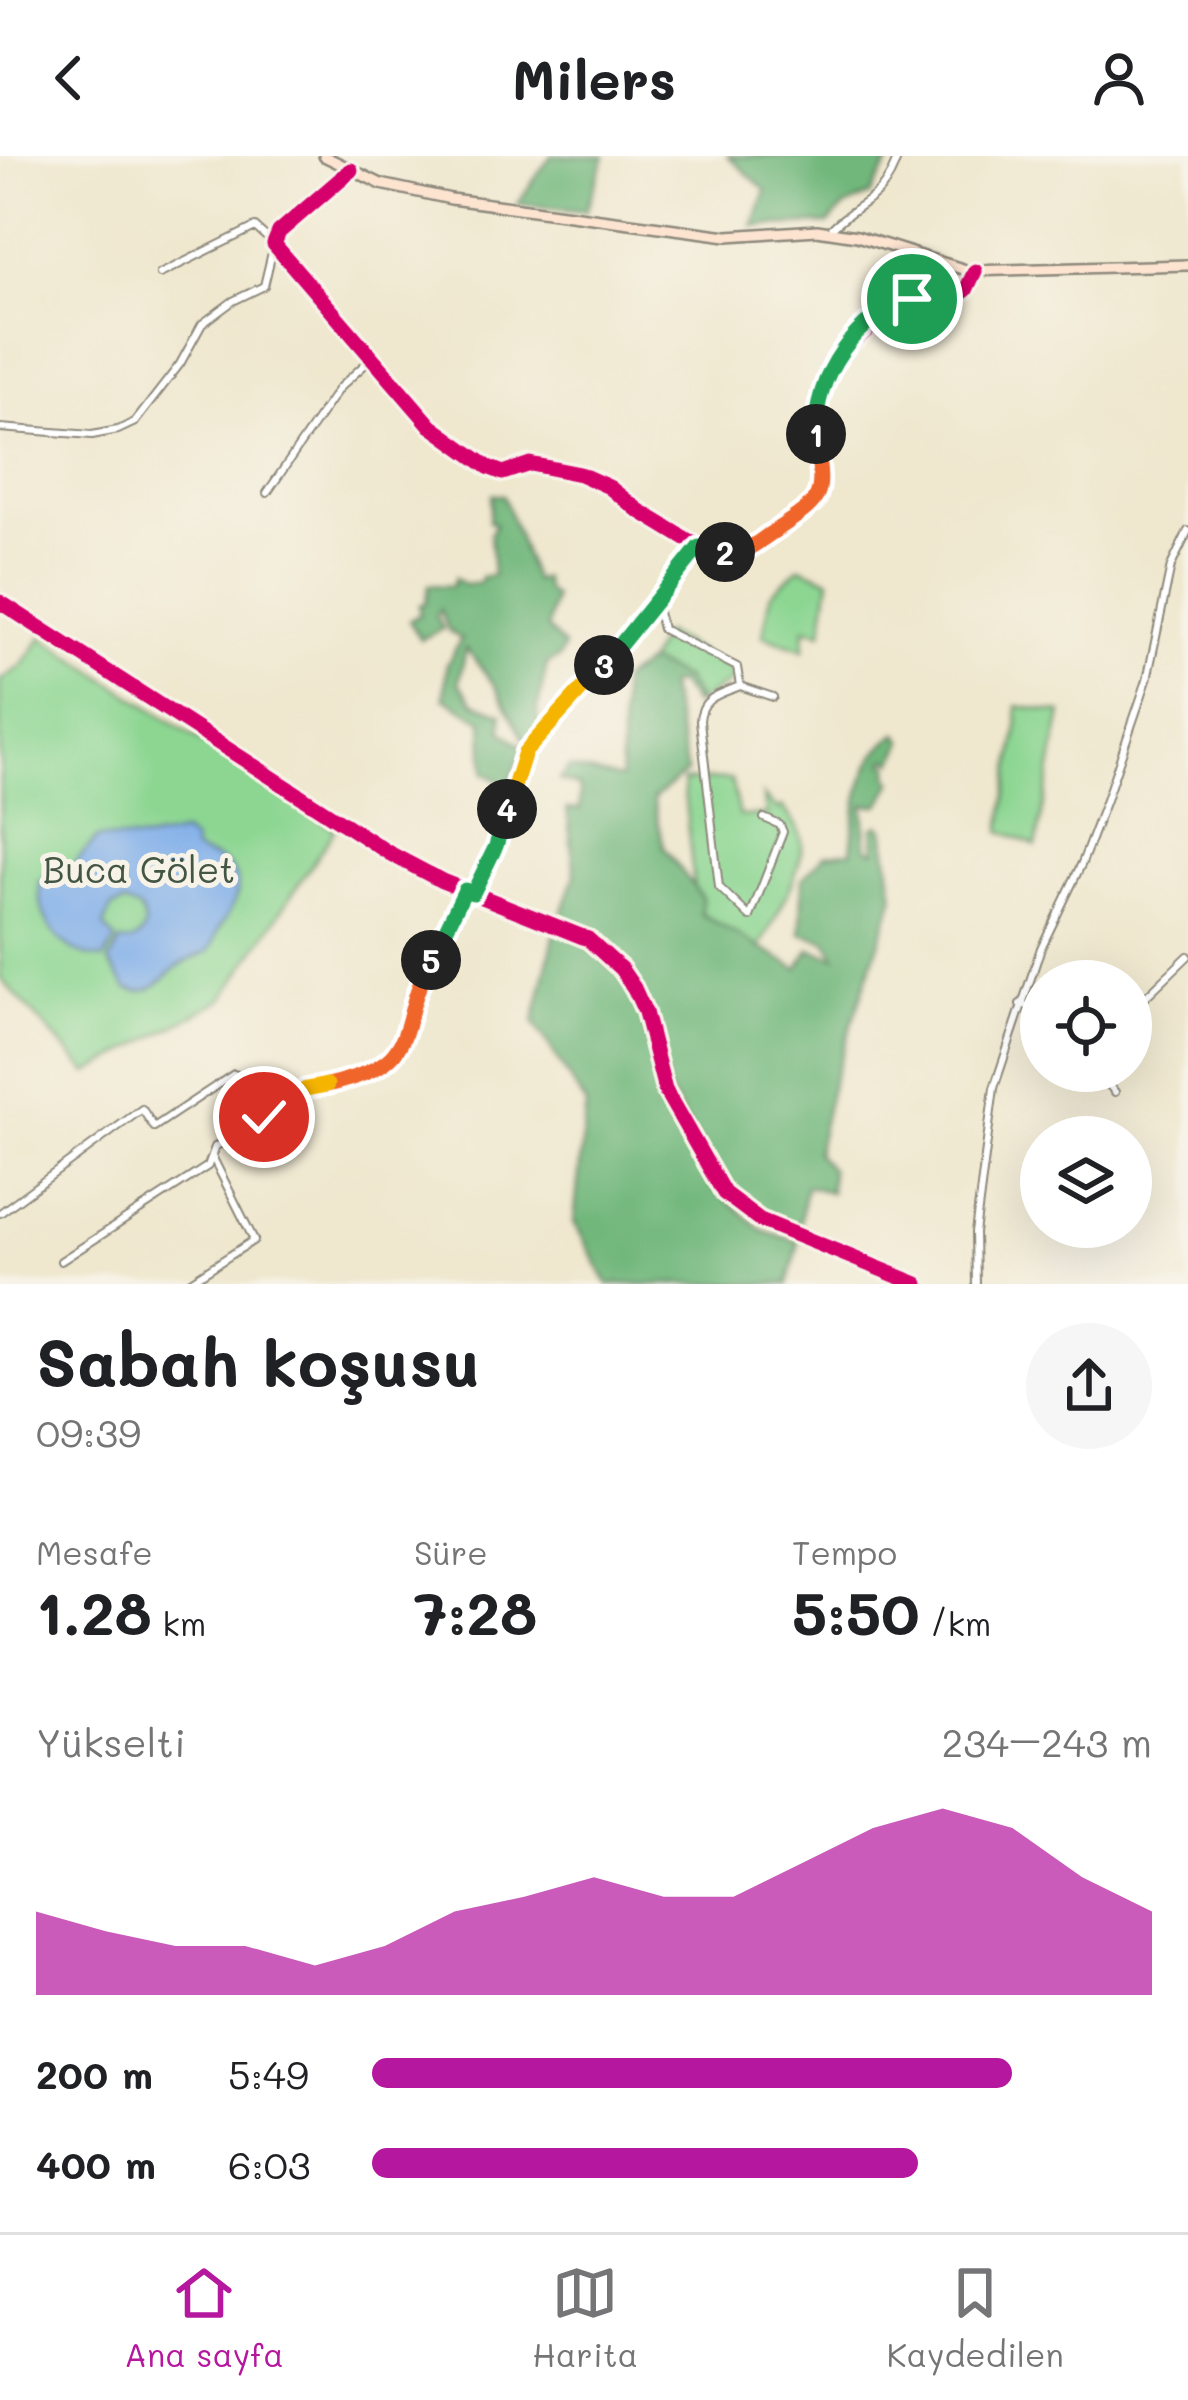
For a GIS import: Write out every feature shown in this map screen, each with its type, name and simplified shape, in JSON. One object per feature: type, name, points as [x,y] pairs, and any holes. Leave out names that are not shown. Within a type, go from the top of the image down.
[{"type":"street","points":[[324,156],[381,184],[451,199],[727,236],[785,230],[829,232],[975,271],[1188,265]]},
{"type":"street","points":[[829,232],[844,216],[882,192],[898,156]]},
{"type":"street","points":[[0,428],[92,435],[135,422],[180,364],[202,324],[264,286],[279,232],[351,170]]},
{"type":"street","points":[[160,274],[254,227],[283,250],[332,316],[430,426],[488,467],[503,472],[530,464],[580,474],[609,487],[699,547],[747,552],[813,507],[820,488],[818,403],[836,355],[899,303],[959,295],[975,271]]},
{"type":"street","points":[[267,493],[331,398],[372,358]]},
{"type":"street","points":[[1039,960],[1106,800],[1147,680],[1171,566],[1188,531]]},
{"type":"street","points":[[61,1261],[208,1166],[215,1147],[306,1089],[358,1078],[386,1063],[405,1037],[418,985],[496,846],[525,752],[537,734],[568,707],[699,547]]},
{"type":"street","points":[[0,602],[389,853],[588,938],[621,969],[645,1012],[664,1090],[724,1193],[760,1220],[917,1284]]},
{"type":"street","points":[[655,603],[661,610],[662,629],[737,667],[740,686]]},
{"type":"street","points":[[764,818],[780,825],[783,832],[750,917],[719,887],[700,708],[707,700],[740,686],[772,697]]},
{"type":"street","points":[[1152,991],[1188,956]]},
{"type":"street","points":[[976,1284],[975,1233],[988,1118],[1020,1004]]},
{"type":"street","points":[[0,1213],[142,1109],[154,1127],[234,1074],[244,1078],[264,1117]]},
{"type":"street","points":[[186,1284],[254,1240],[213,1158]]},
{"type":"green space","points":[[551,156],[605,156],[586,211],[517,204]]},
{"type":"green space","points":[[728,156],[893,156],[870,195],[844,208],[828,224],[753,226],[766,191]]},
{"type":"green space","points":[[492,495],[503,495],[534,581],[543,578],[546,591],[554,597],[547,628],[564,647],[559,658],[547,664],[537,711],[539,727],[529,739],[524,739],[496,687],[466,648],[459,683],[474,703],[502,713],[502,731],[524,747],[508,786],[485,773],[483,721],[444,698],[447,664],[461,639],[449,631],[440,610],[436,616],[443,629],[421,639],[409,621],[420,614],[419,605],[425,603],[429,585],[452,586],[455,578],[464,585],[480,583],[481,577],[493,575]]},
{"type":"green space","points":[[800,567],[830,579],[822,632],[805,628],[804,650],[763,636],[771,594]]},
{"type":"green space","points":[[664,633],[729,668],[733,680],[698,702],[685,679],[648,662]]},
{"type":"green space","name":"Buca Gölet","points":[[42,637],[335,829],[223,999],[88,1073],[0,978],[0,681],[22,666]]},
{"type":"green space","points":[[648,662],[685,679],[698,702],[695,705],[678,683],[668,685],[687,772],[653,799],[664,847],[702,898],[701,914],[798,969],[810,949],[836,957],[827,941],[801,933],[802,879],[825,855],[851,851],[867,770],[885,744],[898,734],[904,741],[894,762],[884,761],[893,782],[880,805],[864,805],[866,848],[875,851],[873,828],[884,829],[894,898],[832,1083],[816,1153],[831,1170],[830,1192],[806,1186],[799,1231],[757,1216],[727,1190],[668,1089],[649,1010],[636,983],[585,932],[560,920],[575,875],[567,809],[580,810],[580,787],[559,780],[569,768],[621,779],[621,681]]},
{"type":"green space","points":[[1017,706],[1062,713],[1036,846],[1001,831]]},
{"type":"green space","points":[[731,779],[739,816],[767,815],[763,796],[778,810],[782,807],[802,843],[790,887],[760,948],[701,913],[702,898],[694,888],[683,781]]},
{"type":"green space","points":[[556,928],[582,942],[619,973],[642,1014],[660,1092],[711,1186],[762,1230],[799,1242],[788,1284],[608,1284],[574,1222],[586,1105],[534,1022]]},
{"type":"water","points":[[182,833],[193,841],[194,850],[220,860],[234,873],[236,897],[209,951],[183,963],[151,989],[127,989],[109,962],[120,942],[142,934],[140,910],[125,903],[111,908],[104,927],[116,940],[104,959],[89,956],[55,934],[43,910],[40,881],[71,867],[97,838],[145,840]]},
{"type":"cycle path","points":[[351,170],[279,232],[274,244],[431,426],[503,473],[530,464],[580,474],[609,487],[699,547],[719,551],[747,552],[817,501],[821,488],[818,403],[837,355],[899,303],[959,295],[975,271]]},
{"type":"cycle path","points":[[0,602],[389,853],[442,881],[588,939],[634,988],[665,1090],[724,1193],[760,1220],[917,1284]]},
{"type":"route","points":[[264,1117],[306,1089],[376,1070],[397,1051],[413,1018],[418,985],[452,911],[465,890],[473,893],[496,846],[517,772],[537,734],[568,707],[624,643],[699,547],[747,552],[813,507],[820,488],[818,403],[836,355],[882,314],[912,299]]}]
